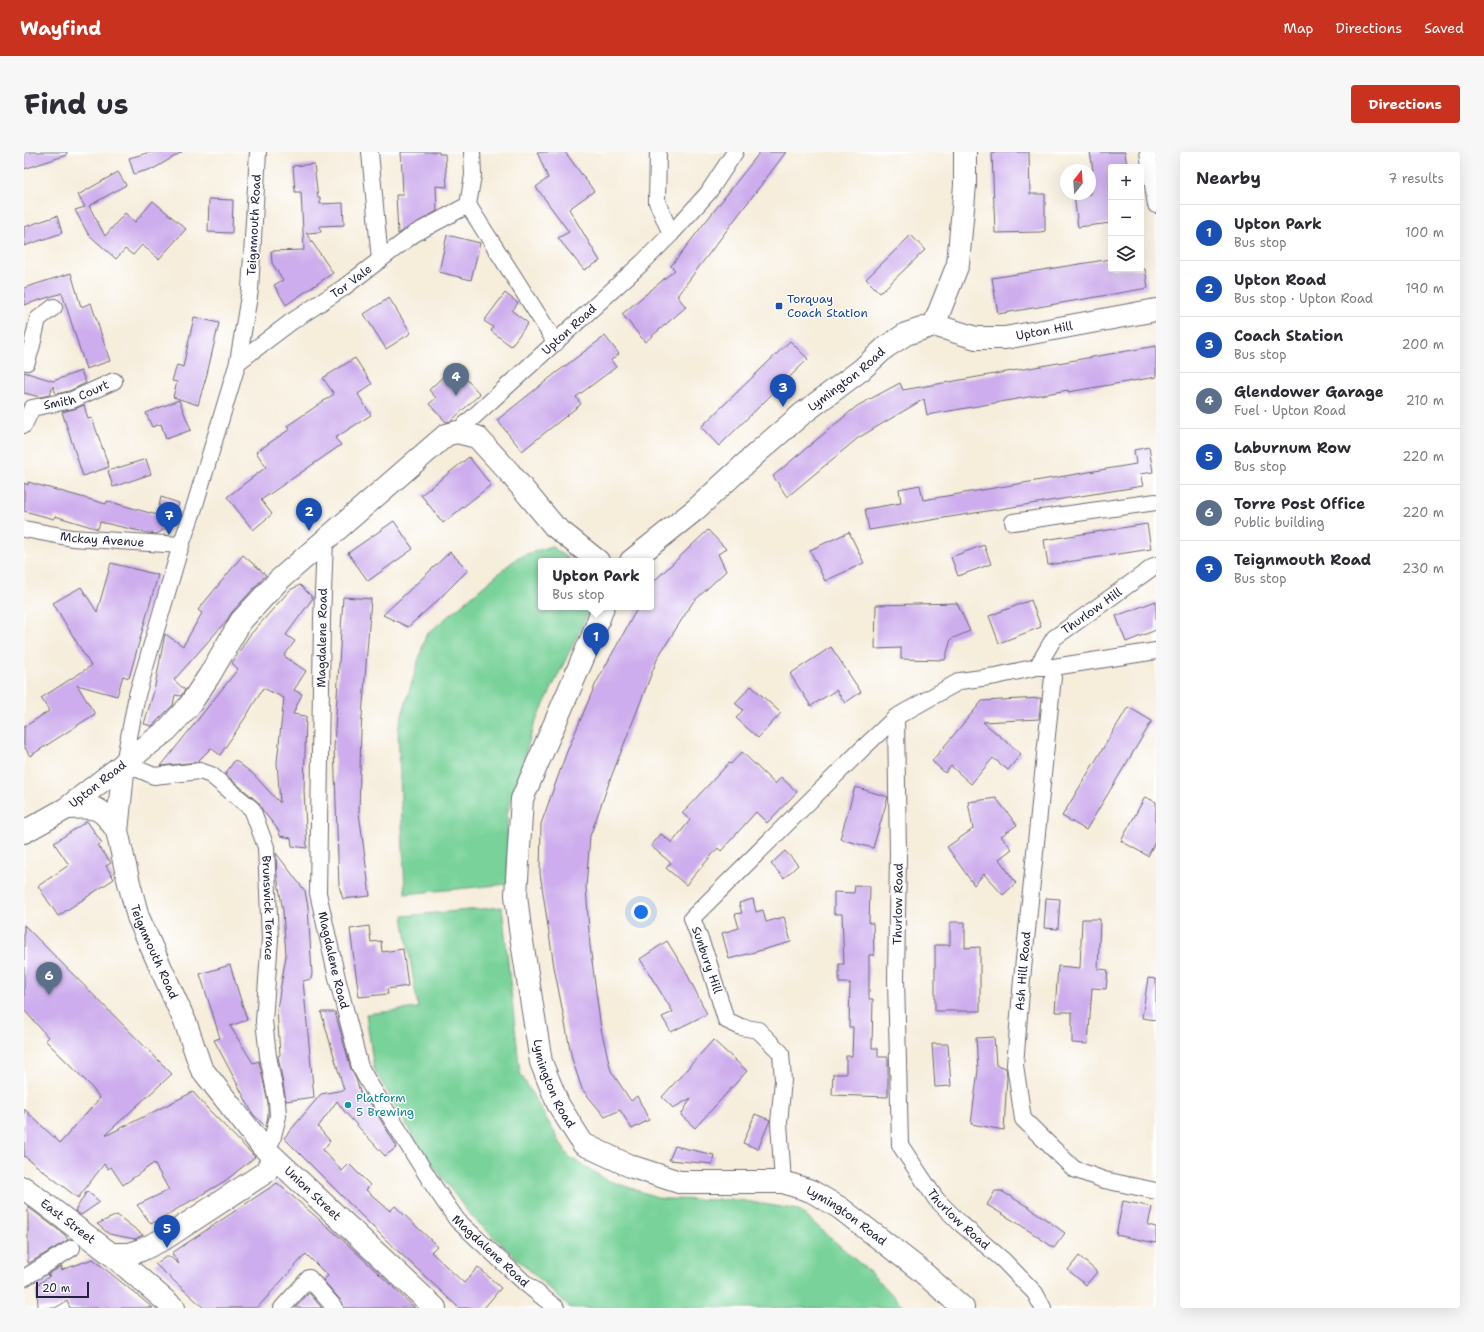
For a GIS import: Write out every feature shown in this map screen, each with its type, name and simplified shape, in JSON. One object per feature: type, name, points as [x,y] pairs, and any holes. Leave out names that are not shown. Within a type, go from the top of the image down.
[{"type":"street","name":"Teignmouth Road","points":[[201,1068],[186,1024],[138,917],[117,831],[124,763],[137,695],[180,546],[194,508],[238,362],[250,290],[258,152]]},
{"type":"street","points":[[370,152],[380,260]]},
{"type":"street","points":[[472,152],[473,175],[468,206],[556,343]]},
{"type":"street","points":[[658,152],[657,202],[671,234]]},
{"type":"street","name":"Upton Road","points":[[24,832],[67,808],[167,730],[185,710],[209,676],[241,621],[279,580],[446,435],[457,432],[642,263],[671,234],[708,193],[735,152]]},
{"type":"street","points":[[934,325],[958,264],[965,185],[965,152]]},
{"type":"street","points":[[1148,152],[1156,205]]},
{"type":"street","name":"Tor Vale","points":[[238,362],[291,322],[343,288],[414,234],[468,206]]},
{"type":"street","points":[[27,362],[38,320],[54,307]]},
{"type":"street","name":"Upton Hill","points":[[934,325],[976,338],[1005,338],[1156,310]]},
{"type":"street","name":"Lymington Road","points":[[634,558],[695,510],[802,414],[861,370],[886,348],[906,334],[934,325]]},
{"type":"street","name":"Smith Court","points":[[24,425],[32,408],[72,400],[114,381]]},
{"type":"street","points":[[457,432],[477,437],[509,472],[554,526],[594,558]]},
{"type":"street","points":[[1013,522],[1156,502]]},
{"type":"street","name":"Mckay Avenue","points":[[24,529],[72,538],[180,546]]},
{"type":"street","name":"Magdalene Road","points":[[325,540],[322,619],[318,893],[337,978],[360,1066],[369,1083],[435,1188],[457,1220],[525,1283],[556,1308]]},
{"type":"street","name":"Thurlow Hill","points":[[1038,667],[1054,638],[1156,565]]},
{"type":"street","name":"Lymington Road","points":[[602,610],[593,635],[522,800],[516,895],[520,929],[541,1062],[558,1104],[583,1144],[630,1166],[679,1182],[783,1182],[811,1191],[840,1208],[920,1270],[963,1308]]},
{"type":"street","points":[[896,717],[960,681],[996,676],[1038,667],[1054,667],[1156,651]]},
{"type":"street","name":"Ash Hill Road","points":[[1054,667],[1022,979],[1015,1064],[1023,1119],[1074,1169],[1104,1180],[1156,1191]]},
{"type":"street","name":"Sunbury Hill","points":[[783,1182],[779,1123],[783,1080],[781,1054],[758,1030],[741,1027],[726,1020],[708,961],[692,918],[896,717]]},
{"type":"street","name":"Thurlow Road","points":[[896,717],[898,855],[896,979],[900,1145],[936,1199],[960,1223],[1003,1260],[1035,1293],[1043,1308]]},
{"type":"street","name":"Brunswick Terrace","points":[[124,763],[154,776],[200,771],[211,775],[252,809],[266,847],[270,939],[264,1021],[278,1116],[268,1152]]},
{"type":"street","name":"Teignmouth Road","points":[[67,808],[87,807],[97,809],[107,816],[117,831]]},
{"type":"street","name":"Union Street","points":[[201,1068],[268,1152],[435,1308]]},
{"type":"street","points":[[111,1254],[129,1254],[164,1239],[266,1172],[268,1152]]},
{"type":"street","name":"East Street","points":[[24,1188],[111,1254],[168,1306]]},
{"type":"street","points":[[24,1278],[72,1248]]},
{"type":"street","points":[[282,1308],[309,1278],[335,1308]]},
{"type":"green space","points":[[551,546],[567,558],[538,558],[538,610],[590,610],[534,725],[507,814],[508,884],[405,894],[398,729],[426,635],[518,557]]},
{"type":"green space","points":[[502,907],[520,1073],[568,1156],[607,1180],[663,1199],[739,1200],[799,1210],[874,1276],[905,1308],[570,1308],[470,1215],[418,1145],[374,1069],[366,1014],[418,1008],[403,916]]},
{"type":"building","points":[[24,152],[67,152],[67,155],[24,169]]},
{"type":"building","points":[[151,152],[182,152],[155,168],[134,174],[129,158]]},
{"type":"building","points":[[401,152],[439,152],[439,154],[445,154],[447,187],[436,186],[437,211],[398,234],[396,195],[403,195]]},
{"type":"building","points":[[537,152],[565,152],[594,191],[569,209],[600,261],[584,270],[558,238],[569,232],[536,187],[548,178]]},
{"type":"building","points":[[760,152],[786,152],[677,296],[686,307],[645,342],[622,314],[675,270],[671,266]]},
{"type":"building","points":[[992,152],[1029,152],[1030,194],[1045,194],[1045,231],[995,233]]},
{"type":"building","points":[[1090,152],[1125,152],[1127,164],[1108,164],[1108,223],[1078,227],[1075,200],[1096,200],[1096,164],[1092,164]]},
{"type":"building","points":[[314,164],[320,204],[343,203],[344,225],[320,226],[321,232],[306,233],[333,273],[286,305],[274,285],[283,280],[272,263],[271,251],[304,250],[301,192],[295,192],[293,166]]},
{"type":"building","points":[[118,172],[126,185],[89,206],[105,236],[125,213],[135,222],[153,201],[186,229],[159,259],[142,245],[133,255],[125,249],[116,259],[88,234],[75,210],[85,207],[78,195]]},
{"type":"building","points":[[209,199],[233,200],[232,233],[208,232]]},
{"type":"building","points":[[57,216],[62,233],[24,246],[24,227]]},
{"type":"building","points":[[447,235],[480,243],[471,280],[439,272]]},
{"type":"building","points":[[911,235],[925,250],[880,293],[866,279]]},
{"type":"building","points":[[1108,259],[1108,272],[1144,272],[1145,269],[1148,288],[998,314],[992,278]]},
{"type":"building","points":[[71,273],[81,307],[91,303],[110,361],[86,369],[62,293],[24,305],[24,288]]},
{"type":"building","points":[[505,293],[518,303],[512,311],[528,323],[511,346],[491,331],[493,327],[484,321]]},
{"type":"building","points":[[389,298],[411,333],[386,349],[364,314]]},
{"type":"building","points":[[194,317],[219,323],[198,405],[173,397],[177,382],[172,381],[177,365],[183,367]]},
{"type":"building","points":[[605,336],[619,354],[611,360],[616,367],[576,397],[581,404],[522,451],[497,420]]},
{"type":"building","points":[[790,341],[808,359],[719,446],[701,427]]},
{"type":"building","points":[[1156,346],[1156,377],[1068,392],[1068,390],[927,415],[924,399],[858,438],[787,497],[773,476],[857,406],[900,383],[903,390]]},
{"type":"building","points":[[355,358],[372,384],[358,394],[371,415],[335,438],[341,445],[261,500],[272,514],[253,530],[227,497],[266,467],[256,452],[290,429],[287,426],[334,394],[323,378]]},
{"type":"building","points":[[454,366],[480,394],[451,421],[446,422],[429,404],[436,398],[429,390]]},
{"type":"building","points":[[81,371],[86,383],[69,391],[56,394],[53,386],[50,395],[40,397],[24,393],[24,372],[53,381]]},
{"type":"building","points":[[179,400],[191,430],[166,439],[161,424],[152,427],[146,413]]},
{"type":"building","points":[[84,405],[88,419],[92,418],[109,467],[83,476],[62,412]]},
{"type":"building","points":[[1149,447],[1153,472],[1140,474],[1143,486],[869,530],[865,509],[901,503],[899,489],[920,485],[923,500],[1136,464],[1134,450]]},
{"type":"building","points":[[469,457],[491,485],[443,523],[421,495]]},
{"type":"building","points":[[146,459],[151,474],[113,487],[108,471]]},
{"type":"building","points":[[28,482],[106,504],[107,501],[157,515],[161,497],[179,503],[174,519],[178,520],[157,534],[100,522],[98,529],[55,516],[54,519],[24,511],[24,483],[28,485]]},
{"type":"building","points":[[394,521],[413,549],[368,581],[348,553]]},
{"type":"building","points":[[1147,524],[1151,549],[1048,565],[1044,540]]},
{"type":"building","points":[[708,530],[726,549],[718,554],[726,571],[693,602],[658,657],[590,836],[586,887],[590,946],[601,1029],[611,1071],[631,1101],[637,1096],[649,1120],[632,1129],[620,1110],[605,1117],[582,1089],[572,1059],[554,967],[540,873],[541,824],[566,754],[596,683],[636,610],[654,610],[654,581]]},
{"type":"building","points":[[849,532],[864,563],[825,581],[810,550]]},
{"type":"building","points":[[984,545],[991,564],[958,576],[951,557]]},
{"type":"building","points":[[450,552],[468,570],[438,600],[408,627],[383,615]]},
{"type":"building","points":[[243,555],[266,575],[174,680],[185,690],[181,696],[175,695],[173,705],[152,726],[144,724],[154,691],[165,634],[183,646],[202,613],[198,610]]},
{"type":"building","points":[[111,563],[158,575],[129,678],[123,676],[117,696],[77,685],[95,714],[30,756],[24,746],[24,727],[49,711],[41,698],[91,666],[53,603],[81,587],[97,612]]},
{"type":"building","points":[[300,585],[313,598],[286,635],[295,641],[284,656],[306,671],[294,690],[302,694],[293,714],[306,716],[304,790],[307,848],[292,846],[291,838],[280,836],[279,831],[263,811],[258,802],[225,774],[235,760],[253,774],[280,803],[277,762],[284,698],[263,688],[220,755],[211,748],[197,762],[161,766],[238,669],[232,663],[249,636],[290,590]]},
{"type":"building","points":[[343,597],[371,599],[361,730],[359,812],[370,896],[343,899],[339,886],[334,747]]},
{"type":"building","points":[[1031,600],[1041,627],[999,643],[989,616]]},
{"type":"building","points":[[1156,601],[1156,630],[1126,642],[1116,616]]},
{"type":"building","points":[[957,603],[970,631],[951,639],[945,660],[901,659],[901,648],[875,649],[876,605]]},
{"type":"building","points":[[831,647],[861,692],[845,703],[836,690],[811,706],[790,674]]},
{"type":"building","points":[[751,686],[781,713],[758,738],[736,718],[743,710],[735,703]]},
{"type":"building","points":[[1041,698],[1039,719],[983,722],[1021,754],[1008,770],[993,758],[971,784],[951,766],[945,773],[932,761],[982,701]]},
{"type":"building","points":[[1128,707],[1152,721],[1086,830],[1062,816]]},
{"type":"building","points":[[742,752],[775,784],[781,777],[797,792],[767,823],[756,812],[721,851],[718,848],[686,885],[666,868],[671,863],[651,846],[661,834],[672,843],[690,820],[682,813],[729,763],[731,764]]},
{"type":"building","points":[[855,787],[888,797],[873,848],[840,839]]},
{"type":"building","points":[[1145,797],[1156,802],[1156,840],[1148,856],[1121,841]]},
{"type":"building","points":[[996,798],[1017,825],[1001,836],[1012,849],[999,859],[1016,883],[1003,895],[984,874],[974,885],[947,847],[973,829],[968,802]]},
{"type":"building","points":[[87,821],[102,843],[98,845],[111,863],[106,866],[114,879],[58,916],[38,886],[69,865],[54,843]]},
{"type":"building","points":[[785,851],[798,865],[784,878],[771,864]]},
{"type":"building","points":[[276,853],[305,891],[308,907],[312,974],[311,979],[303,981],[314,1097],[286,1101],[278,1056],[280,1055],[277,1009],[286,956],[283,911],[277,876]]},
{"type":"building","points":[[855,885],[870,886],[869,923],[873,923],[874,955],[869,955],[869,999],[873,999],[872,1048],[878,1048],[878,1057],[888,1057],[888,1097],[832,1095],[833,1074],[846,1074],[846,1056],[852,1056],[853,1027],[849,1027],[850,983],[839,983],[839,964],[844,964],[842,914],[834,914],[834,892],[854,893]]},
{"type":"building","points":[[1046,898],[1060,899],[1058,929],[1044,928]]},
{"type":"building","points":[[753,899],[756,912],[763,910],[766,922],[784,917],[791,942],[729,959],[722,933],[739,928],[735,914],[742,913],[739,903]]},
{"type":"building","points":[[1082,919],[1100,919],[1098,969],[1108,970],[1106,989],[1092,988],[1088,1044],[1072,1043],[1072,1012],[1055,1012],[1058,966],[1080,968]]},
{"type":"building","points":[[950,922],[965,922],[965,948],[980,947],[980,1011],[935,1011],[935,945],[950,945]]},
{"type":"building","points":[[24,925],[172,1074],[106,1134],[107,1135],[193,1092],[255,1157],[225,1181],[151,1224],[137,1205],[169,1190],[154,1163],[123,1185],[111,1167],[108,1169],[104,1164],[78,1198],[24,1156],[24,1109],[60,1143],[100,1098],[88,1083],[45,1040],[48,1037],[24,1010]]},
{"type":"building","points":[[369,926],[371,942],[381,941],[382,952],[403,949],[408,986],[387,989],[388,994],[359,997],[350,929]]},
{"type":"building","points":[[667,941],[686,972],[707,1014],[671,1032],[662,1017],[673,1012],[640,959]]},
{"type":"building","points":[[230,965],[247,1020],[230,1026],[253,1063],[259,1061],[268,1103],[266,1127],[253,1114],[214,1040],[220,1038],[200,974]]},
{"type":"building","points":[[1148,978],[1156,979],[1156,1020],[1142,1018]]},
{"type":"building","points":[[321,1012],[335,1012],[351,1069],[361,1095],[365,1094],[397,1147],[385,1156],[344,1111],[337,1101],[318,1127],[330,1141],[323,1150],[342,1171],[349,1164],[370,1185],[366,1190],[390,1211],[395,1206],[437,1246],[431,1252],[464,1283],[478,1267],[501,1288],[484,1308],[459,1308],[386,1240],[284,1138],[321,1094],[344,1090]]},
{"type":"building","points":[[994,1037],[996,1065],[1006,1068],[1007,1076],[1004,1130],[971,1124],[978,1070],[976,1038]]},
{"type":"building","points":[[713,1040],[747,1071],[695,1128],[681,1115],[691,1098],[673,1108],[662,1097]]},
{"type":"building","points":[[932,1044],[948,1044],[951,1086],[935,1087]]},
{"type":"building","points":[[755,1114],[770,1120],[758,1149],[743,1143]]},
{"type":"building","points":[[675,1146],[714,1155],[712,1164],[669,1160]]},
{"type":"building","points":[[277,1183],[343,1240],[415,1308],[344,1308],[342,1302],[323,1280],[328,1276],[306,1254],[257,1308],[204,1308],[155,1264],[166,1257],[170,1257],[179,1264],[172,1253]]},
{"type":"building","points":[[87,1191],[100,1202],[81,1215],[75,1211]]},
{"type":"building","points":[[995,1191],[1001,1191],[1030,1208],[1065,1233],[1054,1248],[1019,1224],[987,1205]]},
{"type":"building","points":[[1123,1201],[1152,1207],[1148,1225],[1156,1227],[1156,1243],[1116,1235]]},
{"type":"building","points":[[28,1207],[65,1235],[68,1240],[29,1263],[28,1263]]},
{"type":"building","points":[[117,1215],[143,1235],[135,1239],[109,1234],[97,1224]]},
{"type":"building","points":[[1079,1256],[1097,1272],[1086,1285],[1068,1270]]},
{"type":"building","points":[[93,1259],[153,1308],[70,1308],[67,1301],[55,1308],[38,1308],[37,1285],[50,1276],[47,1275],[62,1266],[61,1270]]},
{"type":"building","points":[[309,1293],[322,1308],[295,1308],[306,1296]]},
{"type":"place","name":"Torquay Coach Station","points":[[779,306]]},
{"type":"place","name":"Glendower Garage","points":[[456,396]]},
{"type":"place","name":"Coach Station","points":[[783,407]]},
{"type":"place","name":"Upton Road","points":[[309,531]]},
{"type":"place","name":"Teignmouth Road","points":[[169,535]]},
{"type":"place","name":"Upton Park","points":[[596,656]]},
{"type":"place","name":"Torre Post Office","points":[[49,995]]},
{"type":"place","name":"Platform 5 Brewing","points":[[348,1105]]},
{"type":"place","name":"Laburnum Row","points":[[167,1248]]}]
